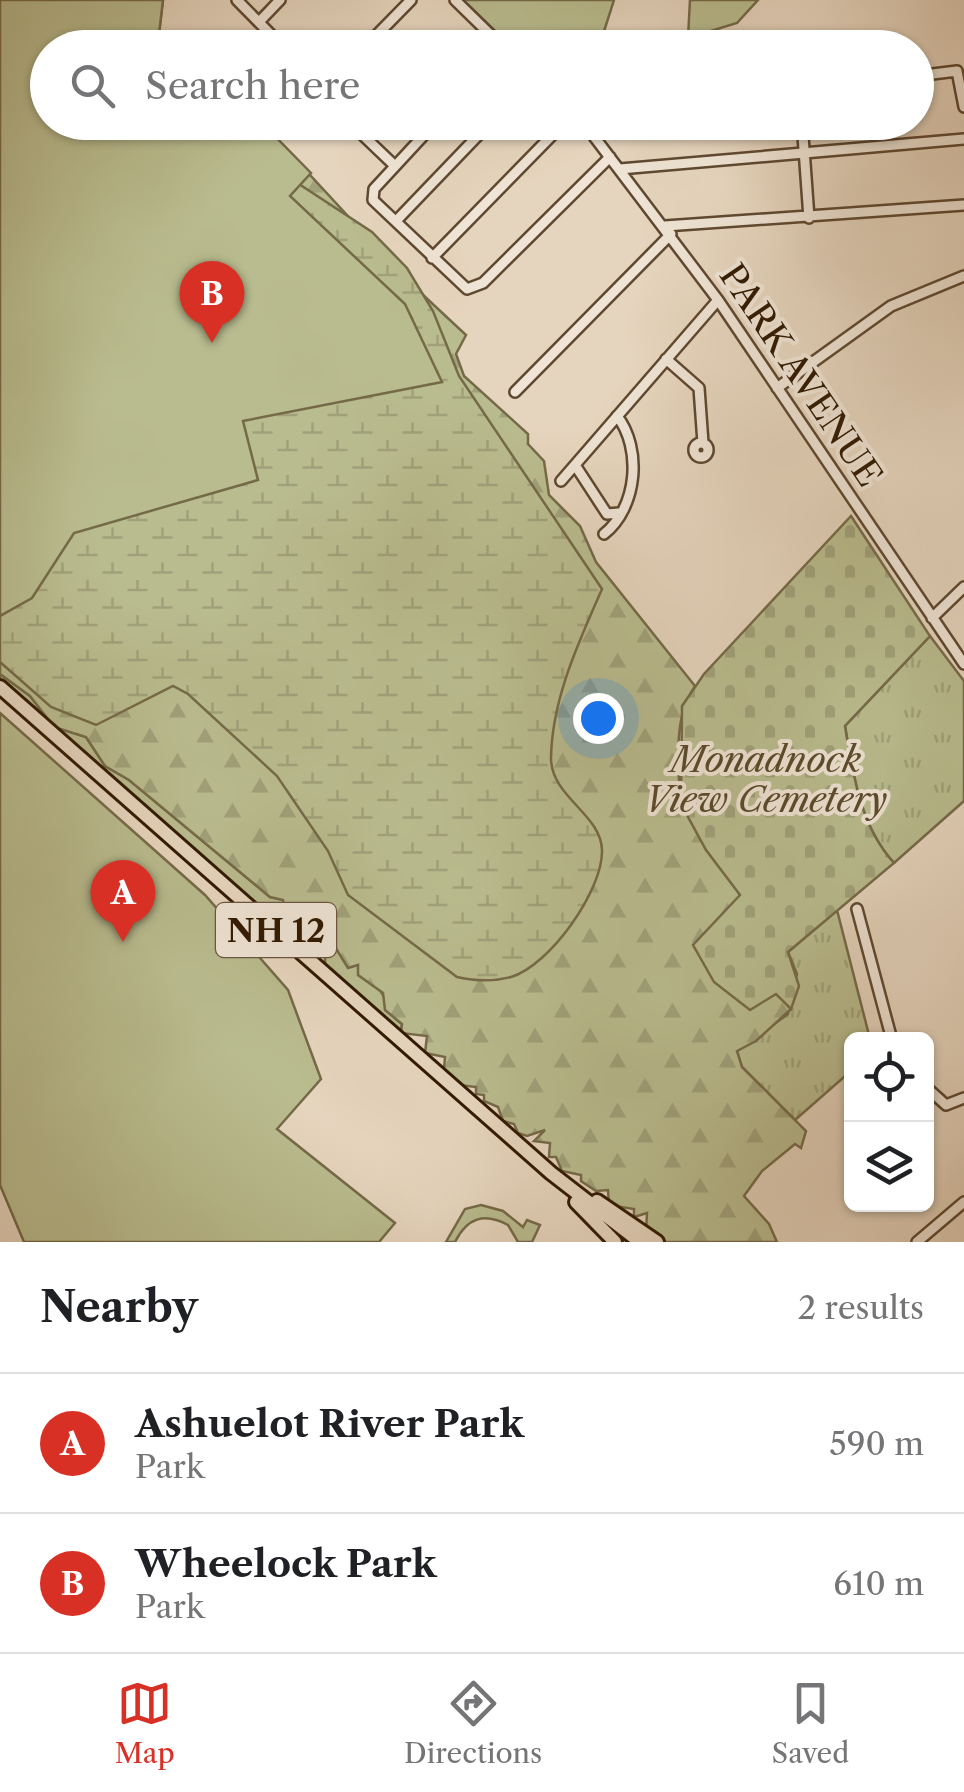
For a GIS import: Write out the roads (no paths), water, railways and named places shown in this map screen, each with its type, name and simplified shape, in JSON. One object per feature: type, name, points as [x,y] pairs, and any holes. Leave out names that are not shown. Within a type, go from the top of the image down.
[{"type":"highway","name":"NH 12","points":[[0,688],[551,1174],[640,1242]]},
{"type":"highway","points":[[551,1174],[615,1242]]},
{"type":"highway","points":[[551,1174],[657,1242]]},
{"type":"street","points":[[237,0],[267,30]]},
{"type":"street","points":[[259,22],[280,0]]},
{"type":"street","points":[[382,30],[411,0]]},
{"type":"street","points":[[454,0],[485,30]]},
{"type":"street","points":[[934,74],[957,72],[964,107]]},
{"type":"street","points":[[620,169],[964,139]]},
{"type":"street","points":[[368,140],[395,166]]},
{"type":"street","points":[[419,140],[372,194],[375,204],[461,286],[472,289],[610,156]]},
{"type":"street","points":[[396,220],[474,140]]},
{"type":"street","points":[[432,258],[547,140]]},
{"type":"street","name":"PARK AVENUE","points":[[597,140],[718,300],[964,664]]},
{"type":"street","points":[[804,140],[808,218]]},
{"type":"street","points":[[515,392],[668,230],[964,205]]},
{"type":"street","points":[[777,388],[891,306],[964,276]]},
{"type":"street","points":[[561,481],[718,300]]},
{"type":"street","points":[[666,359],[699,388],[703,442]]},
{"type":"street","points":[[604,534],[630,490],[634,465],[630,436],[617,416]]},
{"type":"street","points":[[575,465],[606,514],[619,513]]},
{"type":"street","points":[[932,618],[964,587]]},
{"type":"street","points":[[857,909],[890,1032]]},
{"type":"street","points":[[934,1094],[946,1105],[964,1098]]},
{"type":"street","points":[[916,1242],[964,1202]]},
{"type":"place","name":"Wheelock Park","points":[[212,343]]},
{"type":"place","name":"Ashuelot River Park","points":[[123,942]]},
{"type":"park label","name":"Monadnock View Cemetery","points":[[766,779]]}]
